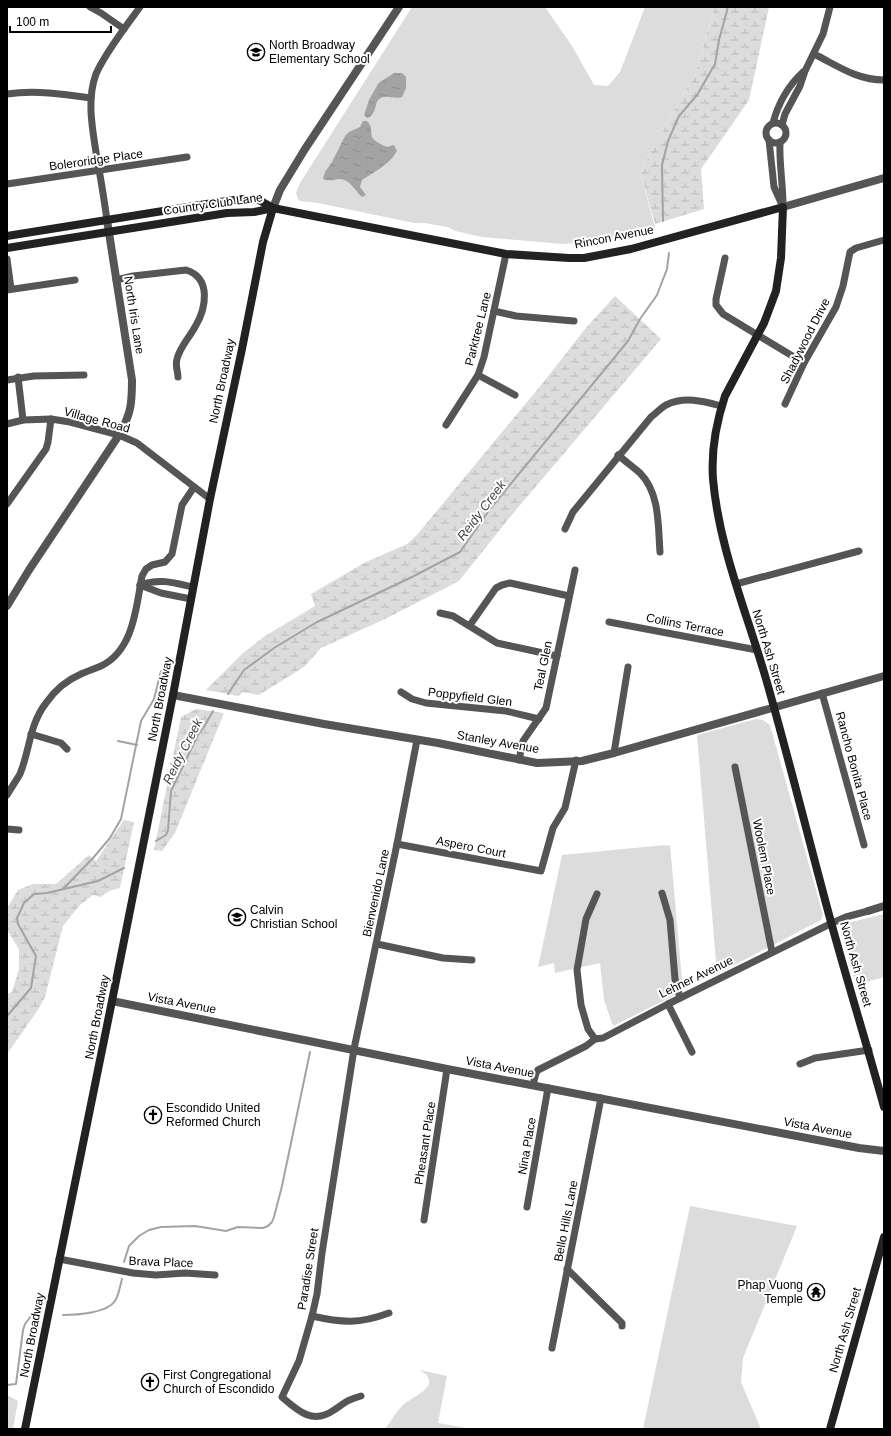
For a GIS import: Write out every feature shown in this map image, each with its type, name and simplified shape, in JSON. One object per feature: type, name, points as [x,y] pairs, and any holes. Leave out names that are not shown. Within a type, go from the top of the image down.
[{"type":"main road","name":"Country Club Lane","points":[[7,236],[243,199],[259,200],[273,208]]},
{"type":"main road","name":"Rincon Avenue","points":[[273,208],[506,254],[530,257],[584,258],[631,249],[783,207]]},
{"type":"main road","name":"North Ash Street","points":[[783,207],[781,258],[776,291],[764,323],[756,334],[721,406],[712,452],[713,478],[717,510],[736,584],[766,678],[832,923],[884,1107]]},
{"type":"main road","name":"Country Club Lane","points":[[7,248],[228,213],[254,212],[273,208]]},
{"type":"main road","name":"North Broadway","points":[[25,1429],[173,695],[210,499],[263,242],[273,208]]},
{"type":"main road","name":"North Ash Street","points":[[830,1429],[884,1237]]},
{"type":"street","points":[[90,7],[124,29]]},
{"type":"street","name":"North Iris Lane","points":[[7,606],[29,570],[119,435],[126,422],[132,403],[132,380],[91,121],[91,98],[97,73],[124,29],[140,7]]},
{"type":"street","name":"North Broadway","points":[[273,208],[280,190],[305,149],[399,7]]},
{"type":"street","points":[[782,125],[785,114],[800,86],[805,71],[823,34],[830,7]]},
{"type":"street","points":[[814,54],[860,77],[872,80],[884,80]]},
{"type":"street","points":[[773,123],[776,113],[793,82],[805,71]]},
{"type":"street","points":[[7,94],[20,92],[51,92],[91,98]]},
{"type":"street","points":[[769,140],[774,143],[780,142],[785,137],[786,131],[782,125],[773,123],[768,126],[765,132],[769,140],[774,187],[783,207]]},
{"type":"street","points":[[780,142],[779,156],[783,186],[783,207]]},
{"type":"street","name":"Boleroridge Place","points":[[7,184],[187,157]]},
{"type":"street","name":"Rincon Avenue","points":[[783,207],[884,178]]},
{"type":"street","name":"Shadywood Drive","points":[[785,404],[804,363],[836,307],[843,286],[850,252],[856,248],[884,240]]},
{"type":"street","name":"Parktree Lane","points":[[446,425],[478,375],[484,357],[506,254]]},
{"type":"street","points":[[725,258],[716,305],[723,314],[804,363]]},
{"type":"street","points":[[7,259],[9,290],[75,280]]},
{"type":"street","points":[[116,280],[133,276],[186,270],[194,272],[201,280],[204,288],[204,303],[196,326],[180,349],[176,361],[178,377]]},
{"type":"street","points":[[494,311],[516,316],[574,321]]},
{"type":"street","points":[[7,380],[18,377],[84,375]]},
{"type":"street","points":[[478,375],[515,395]]},
{"type":"street","points":[[18,377],[23,420]]},
{"type":"street","points":[[565,528],[573,512],[594,484],[651,417],[666,405],[686,400],[704,401],[721,406]]},
{"type":"street","points":[[7,504],[46,449],[51,419]]},
{"type":"street","name":"Village Road","points":[[7,424],[23,420],[51,419],[70,422],[119,435],[137,443],[210,499]]},
{"type":"street","points":[[618,455],[647,482],[654,498],[657,508],[660,552]]},
{"type":"street","points":[[7,795],[20,773],[38,715],[55,692],[72,678],[110,661],[125,644],[129,637],[142,576],[146,569],[152,565],[165,562],[172,554],[182,505],[194,487]]},
{"type":"street","points":[[736,584],[859,551]]},
{"type":"street","name":"Teal Glen","points":[[519,760],[523,741],[546,708],[575,570]]},
{"type":"street","points":[[140,585],[150,581],[164,581],[193,587]]},
{"type":"street","points":[[470,625],[496,588],[502,585],[510,584],[569,596]]},
{"type":"street","points":[[140,585],[161,593],[191,599]]},
{"type":"street","points":[[440,613],[453,616],[470,625],[497,643],[557,656]]},
{"type":"street","name":"Collins Terrace","points":[[609,622],[757,650]]},
{"type":"street","points":[[614,753],[628,667]]},
{"type":"street","name":"Stanley Avenue","points":[[173,695],[537,763],[576,760],[582,761],[614,753],[884,676]]},
{"type":"street","name":"Poppyfield Glen","points":[[401,692],[412,699],[426,703],[506,711],[539,719]]},
{"type":"street","name":"Rancho Bonita Place","points":[[822,693],[864,845]]},
{"type":"street","points":[[31,734],[61,743],[67,750]]},
{"type":"street","name":"Bienvenido Lane","points":[[354,1049],[377,944],[417,740]]},
{"type":"street","name":"Aspero Court","points":[[397,844],[541,871],[553,828],[565,808],[576,760]]},
{"type":"street","name":"Woolem Place","points":[[735,767],[772,952]]},
{"type":"street","points":[[7,829],[19,830]]},
{"type":"street","points":[[662,893],[670,920],[675,979],[680,998]]},
{"type":"street","points":[[594,1039],[588,1029],[581,1005],[577,970],[586,919],[597,894]]},
{"type":"street","name":"Lehner Avenue","points":[[533,1085],[538,1070],[586,1046],[594,1039],[603,1038],[668,1004],[832,923],[846,917],[884,906]]},
{"type":"street","points":[[377,944],[443,958],[472,960]]},
{"type":"street","name":"Vista Avenue","points":[[112,1001],[447,1069],[853,1147],[884,1151]]},
{"type":"street","points":[[668,1004],[692,1052]]},
{"type":"street","name":"Paradise Street","points":[[354,1049],[317,1294],[299,1361],[282,1398],[306,1415],[315,1417],[326,1415],[348,1399],[361,1396]]},
{"type":"street","points":[[800,1064],[815,1058],[868,1050]]},
{"type":"street","name":"Pheasant Place","points":[[424,1220],[447,1069]]},
{"type":"street","name":"Nina Place","points":[[527,1207],[548,1088]]},
{"type":"street","name":"Bello Hills Lane","points":[[552,1348],[601,1098]]},
{"type":"street","name":"Brava Place","points":[[59,1259],[133,1273],[156,1275],[185,1273],[215,1275]]},
{"type":"street","points":[[567,1269],[622,1323],[622,1326]]},
{"type":"street","points":[[312,1316],[351,1322],[371,1319],[389,1313]]},
{"type":"green space","points":[[412,7],[545,7],[572,46],[594,85],[608,86],[620,72],[645,7],[715,7],[695,74],[640,171],[655,228],[625,238],[563,244],[482,237],[455,231],[448,227],[414,223],[318,203],[300,201],[296,193],[300,183]]},
{"type":"green space","points":[[715,7],[769,7],[749,100],[701,169],[704,209],[655,224],[640,171],[695,74]]},
{"type":"green space","points":[[615,296],[661,339],[510,517],[459,581],[385,619],[321,648],[304,667],[259,695],[243,692],[239,696],[206,690],[242,654],[265,636],[315,606],[311,594],[364,563],[407,544],[416,536],[542,384],[585,329]]},
{"type":"green space","points":[[196,709],[224,713],[175,833],[162,851],[154,850],[181,717]]},
{"type":"green space","points":[[756,719],[763,720],[770,725],[823,915],[821,920],[717,974],[697,735]]},
{"type":"green space","points":[[124,820],[134,822],[120,888],[109,891],[101,897],[93,895],[80,905],[63,926],[45,997],[38,1010],[7,1054],[7,994],[12,992],[19,969],[19,949],[7,930],[7,908],[18,890],[33,884],[56,884],[89,855],[96,861]]},
{"type":"green space","points":[[670,845],[683,991],[613,1026],[604,1000],[600,963],[555,973],[554,963],[538,967],[562,855]]},
{"type":"green space","points":[[884,914],[884,977],[856,985],[841,928],[843,924]]},
{"type":"green space","points":[[690,1206],[797,1226],[743,1358],[741,1382],[761,1429],[643,1429]]},
{"type":"green space","points":[[420,1370],[447,1376],[438,1423],[472,1429],[385,1429],[402,1406],[424,1391],[428,1386],[429,1381],[427,1376]]},
{"type":"green space","points":[[7,1395],[18,1401],[13,1429],[7,1429]]},
{"type":"water","points":[[394,73],[402,73],[406,77],[406,88],[402,97],[380,98],[373,113],[367,118],[364,115],[369,100],[378,84]]},
{"type":"water","points":[[363,121],[367,121],[369,123],[374,140],[387,147],[394,145],[397,151],[386,164],[362,180],[360,187],[366,195],[362,197],[347,181],[340,179],[323,179],[325,172],[332,162],[345,136],[349,132],[360,127]]},
{"type":"waterway","name":"Reidy Creek","points":[[663,221],[662,165],[668,141],[679,116],[697,95],[715,64],[719,40],[728,7]]},
{"type":"waterway","name":"Reidy Creek","points":[[228,694],[244,670],[274,648],[317,622],[412,577],[460,552],[490,509],[628,341],[640,319],[657,295],[667,269],[669,253]]},
{"type":"waterway","points":[[63,889],[110,838],[121,819],[141,721],[154,699],[161,671]]},
{"type":"waterway","name":"Reidy Creek","points":[[156,841],[166,835],[168,830],[171,791],[198,735],[213,711]]},
{"type":"waterway","points":[[118,741],[137,745]]},
{"type":"waterway","name":"Reidy Creek","points":[[7,1016],[31,988],[36,956],[18,924],[17,918],[24,903],[34,894],[47,893],[98,881],[124,868]]},
{"type":"waterway","points":[[124,1262],[129,1246],[139,1236],[149,1230],[161,1227],[195,1226],[226,1231],[238,1227],[263,1228],[272,1222],[282,1186],[310,1052]]},
{"type":"waterway","points":[[63,1315],[99,1311],[111,1305],[118,1296],[122,1279]]},
{"type":"waterway","points":[[7,1385],[16,1384],[23,1330],[25,1324],[31,1316]]},
{"type":"place","name":"North Broadway Elementary School","points":[[256,52]]},
{"type":"place","name":"Calvin Christian School","points":[[237,917]]},
{"type":"place","name":"Escondido United Reformed Church","points":[[153,1115]]},
{"type":"place","name":"Phap Vuong Temple","points":[[816,1292]]},
{"type":"place","name":"First Congregational Church of Escondido","points":[[150,1382]]}]
